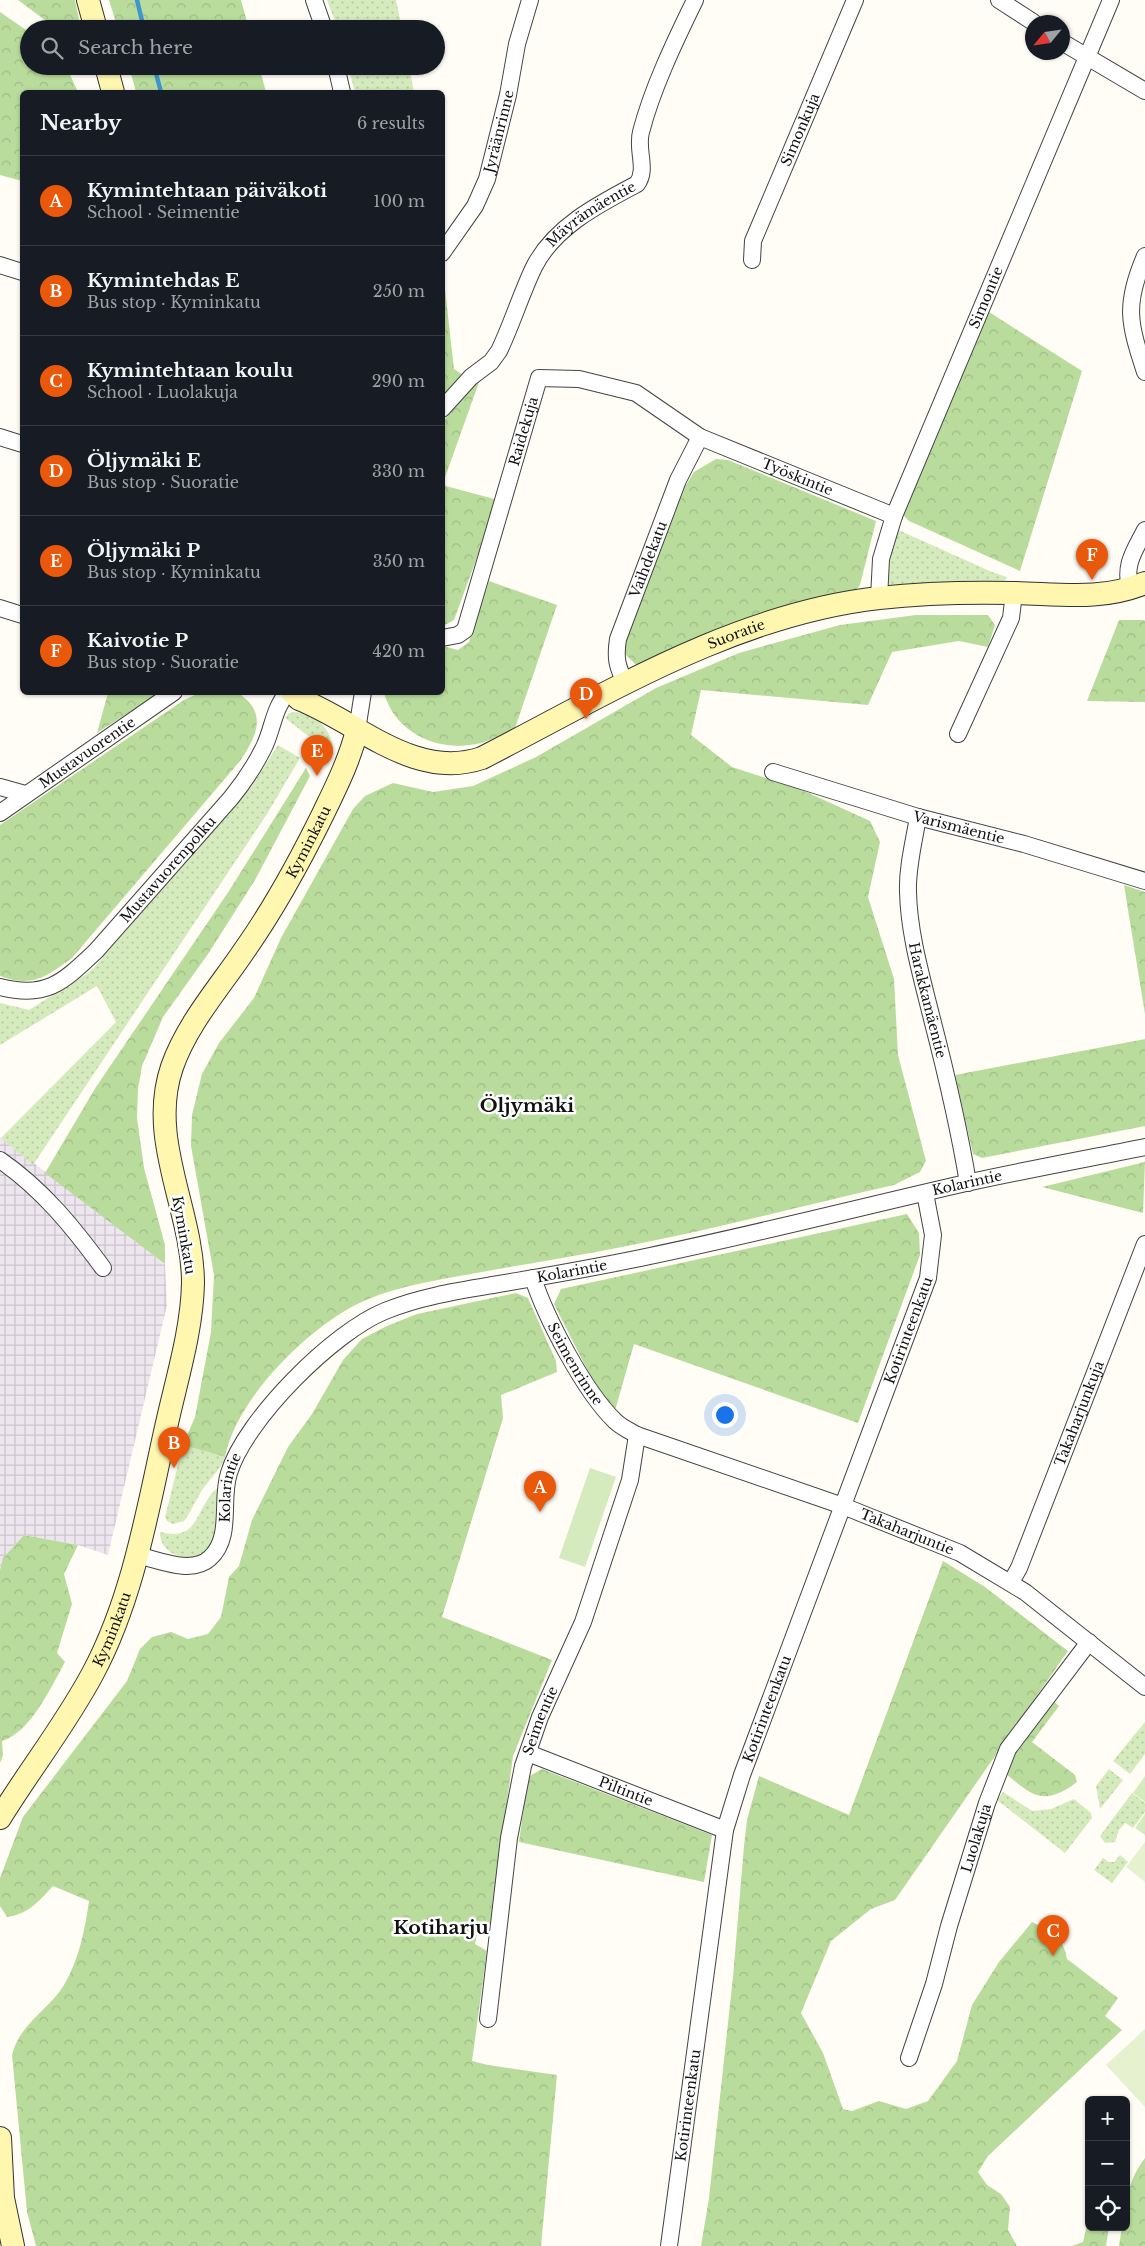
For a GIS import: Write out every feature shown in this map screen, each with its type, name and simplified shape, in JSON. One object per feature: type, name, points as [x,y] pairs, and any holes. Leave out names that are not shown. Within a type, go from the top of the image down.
[{"type":"street","points":[[88,0],[94,20]]},
{"type":"street","points":[[314,0],[321,20]]},
{"type":"street","name":"Jyräänrinne","points":[[445,249],[475,206],[487,179],[508,95],[517,44],[530,0]]},
{"type":"street","name":"Mäyrämäentie","points":[[445,406],[471,377],[491,362],[499,352],[534,266],[544,251],[570,225],[598,204],[637,184],[641,178],[643,172],[639,139],[645,117],[695,0]]},
{"type":"street","name":"Simonkuja","points":[[752,260],[753,241],[855,0]]},
{"type":"street","points":[[999,0],[1025,17]]},
{"type":"street","name":"Simontie","points":[[879,598],[881,559],[894,516],[1111,0]]},
{"type":"street","points":[[1070,47],[1145,92]]},
{"type":"street","points":[[108,75],[112,90]]},
{"type":"street","points":[[338,75],[342,90]]},
{"type":"street","points":[[1145,256],[1130,302],[1131,323],[1145,372]]},
{"type":"street","points":[[0,265],[20,271]]},
{"type":"street","name":"Raidekuja","points":[[445,637],[458,635],[465,630],[539,378],[578,379],[636,393],[700,437]]},
{"type":"street","points":[[0,437],[20,443]]},
{"type":"street","name":"Työskintie","points":[[700,437],[894,516]]},
{"type":"street","name":"Vaihdekatu","points":[[626,684],[617,667],[618,639],[678,480],[700,437]]},
{"type":"street","points":[[1138,586],[1126,575],[1128,565],[1145,530]]},
{"type":"street","name":"Suoratie","points":[[294,695],[357,730],[418,758],[450,764],[467,762],[482,758],[626,684],[719,641],[789,617],[879,598],[939,594],[1014,593],[1092,596],[1138,586]]},
{"type":"street","points":[[958,734],[1011,618],[1014,593]]},
{"type":"street","points":[[0,608],[20,614]]},
{"type":"street","name":"Mustavuorentie","points":[[0,813],[170,695]]},
{"type":"street","name":"Mustavuorenpolku","points":[[0,987],[32,992],[52,987],[72,974],[96,951],[231,798],[248,775],[265,745],[279,702],[287,695]]},
{"type":"street","name":"Kyminkatu","points":[[0,1818],[93,1673],[115,1624],[137,1556],[188,1329],[193,1283],[188,1240],[166,1142],[164,1103],[172,1067],[190,1029],[270,913],[298,866],[352,752],[363,695]]},
{"type":"street","name":"Varismäentie","points":[[773,772],[918,817],[1024,844],[1145,881]]},
{"type":"street","points":[[0,787],[25,794]]},
{"type":"street","name":"Harakkamäentie","points":[[918,817],[911,858],[908,890],[909,908],[918,963],[942,1057],[968,1182]]},
{"type":"street","name":"Kolarintie","points":[[137,1556],[190,1566],[200,1565],[209,1560],[222,1540],[227,1477],[235,1455],[247,1436],[273,1404],[318,1357],[360,1324],[384,1311],[408,1303],[650,1256],[968,1182],[1145,1147]]},
{"type":"street","points":[[0,1160],[15,1170],[62,1214],[103,1268]]},
{"type":"street","name":"Kotirinteenkatu","points":[[669,2246],[719,1862],[725,1830],[742,1775],[928,1278],[933,1251],[933,1235],[925,1193]]},
{"type":"street","name":"Takaharjunkuja","points":[[1011,1582],[1019,1568],[1145,1244]]},
{"type":"street","name":"Seimenrinne","points":[[533,1278],[540,1299],[585,1381],[612,1418],[637,1435]]},
{"type":"street","name":"Takaharjuntie","points":[[637,1435],[843,1506],[960,1552],[1011,1582],[1145,1687]]},
{"type":"street","name":"Seimentie","points":[[488,2019],[509,1838],[530,1747],[558,1674],[583,1622],[630,1480],[637,1435]]},
{"type":"street","name":"Luolakuja","points":[[909,2058],[934,1984],[949,1926],[987,1802],[1008,1750],[1090,1642]]},
{"type":"street","name":"Piltintie","points":[[530,1747],[725,1830]]},
{"type":"street","points":[[0,2138],[3,2198],[13,2246]]},
{"type":"shaded area","points":[[0,1137],[165,1264],[167,1305],[108,1555],[78,1545],[24,1535],[3,1558],[0,1570]]},
{"type":"green space","points":[[18,0],[75,0],[79,20],[45,20]]},
{"type":"green space","points":[[109,0],[241,0],[247,20],[115,20]]},
{"type":"green space","points":[[327,0],[396,0],[400,20],[335,20]]},
{"type":"green space","points":[[0,12],[20,26],[20,75],[70,75],[77,90],[20,90],[20,180],[0,175]]},
{"type":"green space","points":[[131,75],[261,75],[265,90],[135,90]]},
{"type":"green space","points":[[350,75],[411,75],[414,90],[354,90]]},
{"type":"green space","points":[[445,290],[454,369],[463,375],[445,395]]},
{"type":"green space","points":[[989,312],[1082,371],[1020,571],[909,521],[901,513]]},
{"type":"green space","points":[[483,371],[445,477],[445,419]]},
{"type":"green space","points":[[716,459],[728,460],[876,521],[860,585],[854,592],[636,665],[625,654],[627,633],[686,485],[694,472]]},
{"type":"green space","points":[[445,486],[498,500],[454,620],[445,625]]},
{"type":"green space","points":[[896,529],[1007,577],[1003,584],[885,587],[884,563]]},
{"type":"green space","points":[[489,581],[557,605],[515,728],[476,744],[461,746],[432,742],[419,736],[397,719],[389,707],[385,695],[445,695],[445,647],[458,650],[469,642]]},
{"type":"green space","points":[[916,615],[988,615],[995,625],[988,647],[959,641],[892,652],[868,705],[701,690],[691,735],[732,767],[802,790],[870,821],[880,842],[868,897],[894,979],[898,1055],[926,1161],[920,1172],[894,1185],[694,1232],[608,1250],[434,1281],[379,1295],[345,1311],[323,1326],[279,1365],[260,1387],[244,1411],[232,1434],[225,1457],[183,1445],[195,1417],[211,1332],[214,1275],[191,1146],[192,1115],[202,1074],[219,1043],[254,998],[281,938],[353,809],[365,796],[393,783],[433,792],[473,786],[536,757],[656,688],[739,653],[840,625]]},
{"type":"green space","points":[[1119,620],[1145,621],[1145,702],[1087,701]]},
{"type":"green space","points":[[107,695],[156,695],[97,733]]},
{"type":"green space","points":[[195,695],[240,695],[248,701],[254,709],[257,726],[251,743],[240,761],[72,958],[54,971],[30,981],[0,976],[0,825],[184,700]]},
{"type":"green space","points":[[296,712],[312,717],[323,726],[331,739],[333,755],[285,718],[289,713]]},
{"type":"green space","points":[[278,745],[300,758],[267,814],[33,1165],[1,1138],[116,1022],[97,986],[0,1045],[0,1003],[29,1010],[91,971],[252,786]]},
{"type":"green space","points":[[306,768],[310,776],[255,880],[208,954],[163,1017],[142,1066],[138,1089],[137,1118],[144,1168],[165,1245],[165,1264],[45,1173],[96,1087],[229,891]]},
{"type":"green space","points":[[1124,885],[1145,892],[1145,1014]]},
{"type":"green space","points":[[1145,1039],[1145,1126],[982,1158],[973,1154],[955,1075]]},
{"type":"green space","points":[[1145,1162],[1143,1213],[1042,1187]]},
{"type":"green space","points":[[907,1214],[919,1233],[920,1255],[858,1423],[634,1344],[614,1414],[603,1401],[554,1304],[561,1289]]},
{"type":"green space","points":[[516,1293],[528,1298],[556,1361],[557,1372],[501,1395],[503,1418],[442,1617],[552,1660],[513,1756],[491,1924],[478,1929],[475,1944],[487,1951],[472,2061],[557,2075],[541,2246],[36,2246],[27,2212],[12,2055],[21,2034],[58,1994],[74,1965],[81,1944],[89,1901],[53,1886],[28,1910],[7,1917],[0,1906],[0,1878],[23,1817],[127,1681],[140,1649],[152,1637],[171,1632],[188,1639],[208,1634],[221,1617],[229,1577],[239,1566],[252,1520],[288,1447],[312,1414],[343,1360],[362,1339],[417,1314]]},
{"type":"green space","points":[[183,1445],[225,1457],[221,1466],[202,1490],[184,1521],[173,1524],[167,1521],[165,1517]]},
{"type":"green space","points":[[590,1468],[616,1477],[585,1567],[559,1558]]},
{"type":"green space","points":[[220,1486],[217,1527],[213,1542],[209,1548],[203,1554],[195,1557],[187,1558],[171,1553],[161,1540],[160,1532],[174,1534],[183,1532],[191,1527],[212,1494]]},
{"type":"green space","points":[[24,1535],[78,1545],[64,1574],[72,1604],[57,1653],[65,1662],[47,1696],[31,1719],[12,1736],[2,1741],[3,1755],[0,1763],[0,1570],[3,1558]]},
{"type":"green space","points":[[943,1561],[985,1587],[1068,1651],[895,1900],[871,1909],[831,1941],[801,2013],[823,2053],[843,2109],[852,2111],[879,2101],[906,2109],[928,2101],[957,2061],[972,2005],[999,1962],[1032,1922],[1056,1936],[1063,1945],[1067,1959],[1118,1998],[1105,2016],[1122,2030],[988,2156],[978,2172],[987,2185],[1001,2194],[1010,2207],[1008,2230],[1017,2246],[701,2246],[709,2198],[733,1977],[747,1820],[759,1776],[849,1815]]},
{"type":"green space","points":[[1050,1698],[1059,1706],[1032,1742],[1075,1775],[1077,1782],[1066,1790],[1047,1796],[1031,1792],[1004,1772],[1018,1744]]},
{"type":"green space","points":[[1145,1722],[1145,1754],[1130,1774],[1113,1761]]},
{"type":"green space","points":[[542,1769],[712,1835],[704,1882],[519,1842],[528,1777]]},
{"type":"green space","points":[[1109,1769],[1123,1780],[1100,1809],[1096,1786]]},
{"type":"green space","points":[[1145,1776],[1145,1802],[1133,1793]]},
{"type":"green space","points":[[1003,1792],[1032,1811],[1051,1809],[1074,1799],[1091,1813],[1092,1818],[1065,1853],[997,1800]]},
{"type":"green space","points":[[1132,1793],[1145,1803],[1145,1812],[1133,1828],[1125,1823],[1119,1830],[1115,1842],[1105,1843],[1100,1836]]},
{"type":"green space","points":[[1145,1814],[1145,1835],[1135,1828]]},
{"type":"green space","points":[[1145,1842],[1145,1882],[1126,1867]]},
{"type":"green space","points":[[1120,1855],[1128,1862],[1112,1883],[1094,1870],[1103,1858],[1109,1862],[1114,1862]]},
{"type":"green space","points":[[1145,2029],[1145,2107],[1106,2065]]},
{"type":"green space","points":[[1145,2158],[1145,2246],[1119,2246],[1121,2231],[1130,2231],[1130,2188],[1139,2166]]},
{"type":"green space","points":[[1086,2231],[1108,2231],[1106,2246],[1072,2246],[1083,2242]]},
{"type":"waterway","points":[[137,0],[142,20]]},
{"type":"waterway","points":[[156,75],[160,90]]},
{"type":"place","name":"Kaivotie P","points":[[1092,580]]},
{"type":"place","name":"Öljymäki E","points":[[586,719]]},
{"type":"place","name":"Öljymäki P","points":[[317,776]]},
{"type":"place","name":"Kymintehdas E","points":[[174,1468]]},
{"type":"place","name":"Kymintehtaan päiväkoti","points":[[540,1512]]},
{"type":"place","name":"Kymintehtaan koulu","points":[[1053,1956]]},
{"type":"district","name":"Öljymäki","points":[[527,1105]]},
{"type":"district","name":"Kotiharju","points":[[441,1927]]}]
